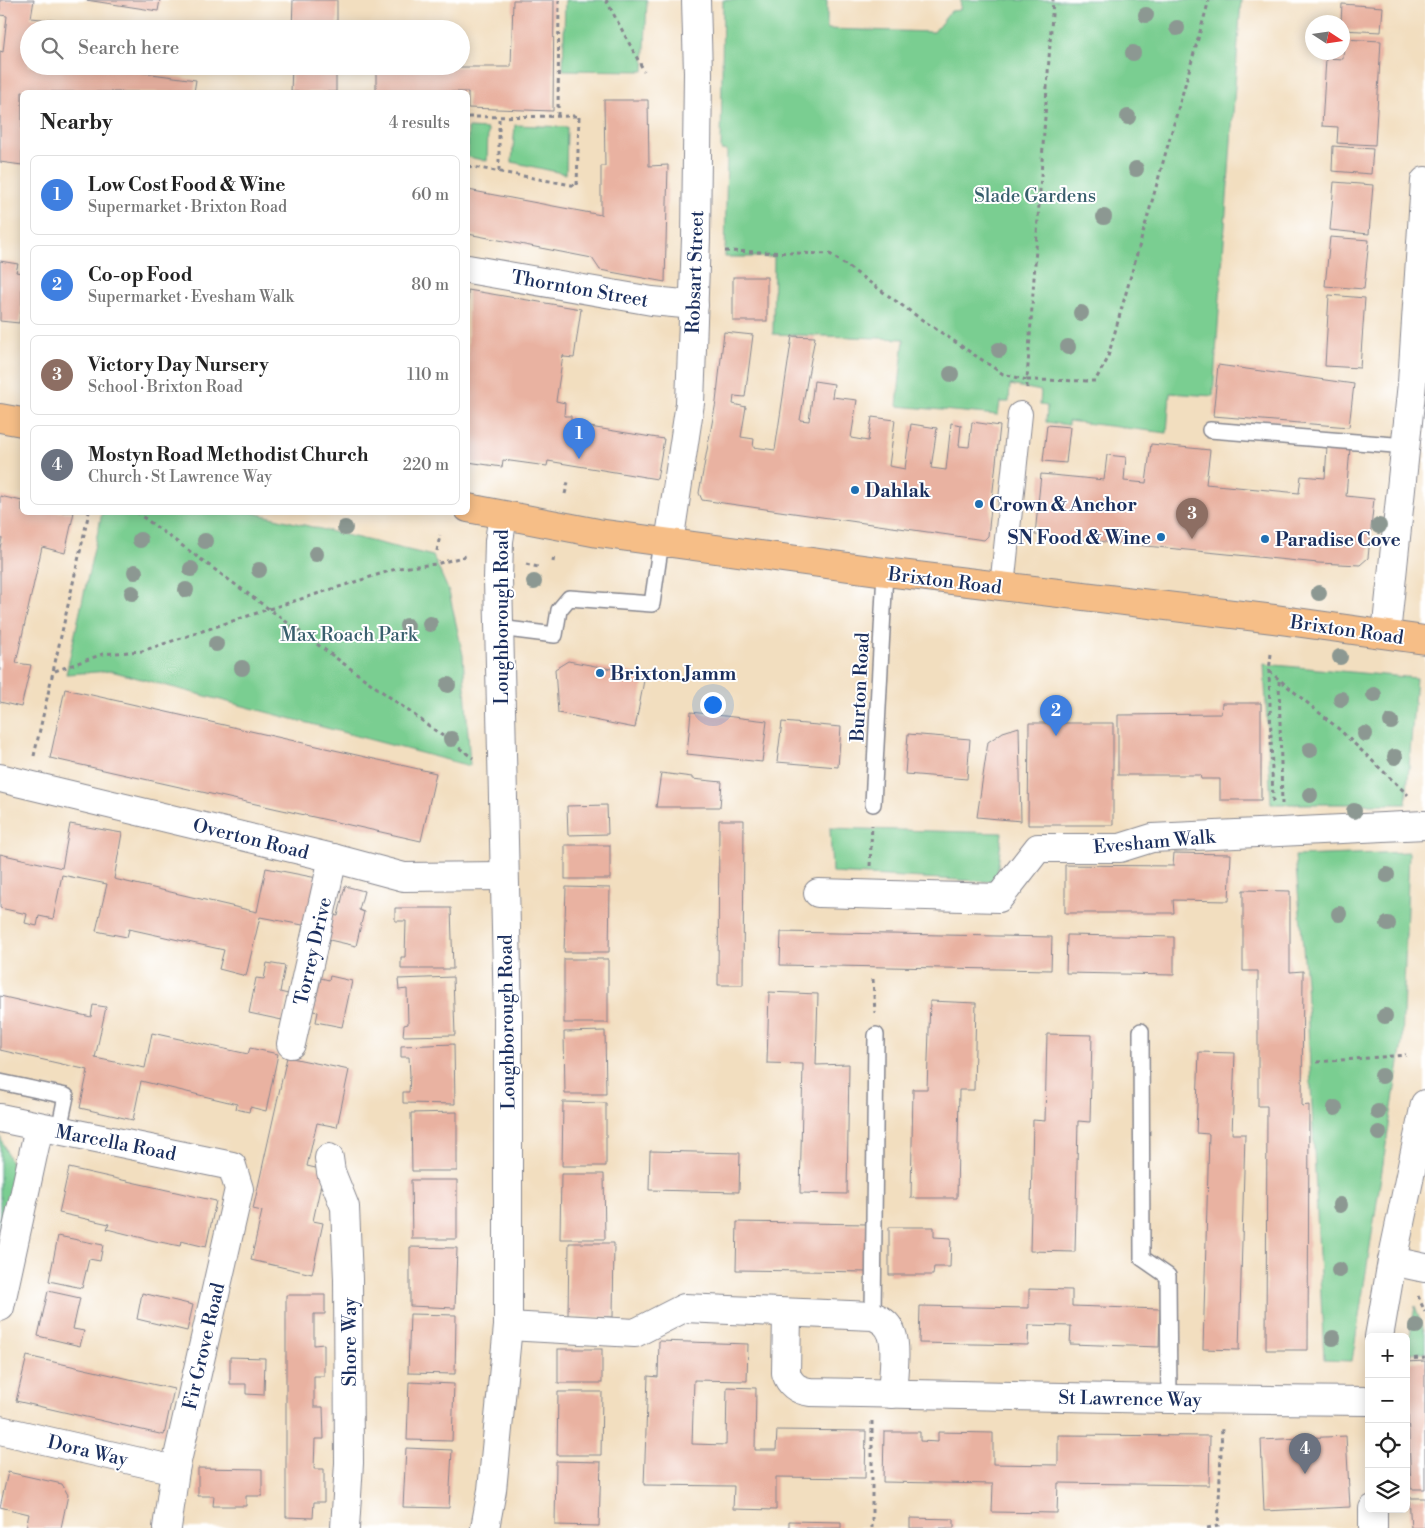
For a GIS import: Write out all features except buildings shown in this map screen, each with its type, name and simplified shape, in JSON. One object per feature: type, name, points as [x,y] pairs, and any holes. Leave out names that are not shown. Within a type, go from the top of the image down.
[{"type":"highway","points":[[0,418],[20,422]]},
{"type":"highway","name":"Brixton Road","points":[[470,508],[598,533],[885,572],[1425,640]]},
{"type":"street","name":"Robsart Street","points":[[665,542],[690,403],[694,304],[698,82],[696,0]]},
{"type":"street","points":[[1386,634],[1406,446],[1419,384],[1425,181]]},
{"type":"street","name":"Thornton Street","points":[[470,269],[652,301],[694,304]]},
{"type":"street","points":[[1002,587],[1020,414]]},
{"type":"street","name":"Loughborough Road","points":[[485,1528],[492,1490],[508,1326],[508,1016],[503,876],[499,628],[499,540],[503,515]]},
{"type":"street","name":"Overton Road","points":[[0,778],[333,858],[404,877],[503,876]]},
{"type":"street","name":"Evesham Walk","points":[[818,893],[999,898],[1038,848],[1120,848],[1152,838],[1278,821],[1425,825]]},
{"type":"street","name":"Torrey Drive","points":[[291,1044],[333,858]]},
{"type":"street","points":[[1380,1333],[1392,1261],[1425,1104]]},
{"type":"street","name":"Marcella Road","points":[[0,1118],[232,1166]]},
{"type":"street","points":[[0,1307],[49,1129]]},
{"type":"street","name":"Shore Way","points":[[329,1158],[331,1172],[345,1207],[347,1252],[349,1463],[345,1528]]},
{"type":"street","name":"Fir Grove Road","points":[[167,1528],[175,1470],[239,1189],[232,1166]]},
{"type":"street","points":[[1392,1261],[1420,1279]]},
{"type":"street","points":[[508,1326],[635,1333],[684,1308],[872,1316],[880,1319],[887,1325],[892,1334],[894,1344],[882,1394]]},
{"type":"street","name":"St Lawrence Way","points":[[787,1313],[786,1372],[788,1379],[792,1385],[800,1390],[810,1392],[1365,1401]]},
{"type":"street","name":"Dora Way","points":[[0,1430],[175,1470]]},
{"type":"street","points":[[1373,1513],[1374,1528]]},
{"type":"lane","points":[[1210,430],[1406,446]]},
{"type":"lane","points":[[499,628],[554,635],[559,610],[569,598],[652,604],[665,542]]},
{"type":"lane","name":"Burton Road","points":[[873,804],[885,572]]},
{"type":"lane","points":[[1141,1032],[1142,1258],[1168,1276],[1169,1399]]},
{"type":"lane","points":[[872,1316],[876,1035]]},
{"type":"lane","points":[[0,1082],[66,1096],[49,1129]]},
{"type":"path","points":[[558,116],[559,0]]},
{"type":"path","points":[[606,0],[644,71]]},
{"type":"path","points":[[1020,414],[1027,388],[1053,0]]},
{"type":"path","points":[[719,250],[830,254],[1002,374],[1027,380],[1095,381],[1107,360],[1209,0]]},
{"type":"path","points":[[470,118],[579,116],[577,186],[470,166]]},
{"type":"path","points":[[499,117],[499,172]]},
{"type":"path","points":[[566,494],[568,482]]},
{"type":"path","points":[[28,784],[87,515]]},
{"type":"path","points":[[140,515],[475,760]]},
{"type":"path","points":[[437,551],[440,535]]},
{"type":"path","points":[[553,562],[554,555]]},
{"type":"path","points":[[54,670],[103,654],[142,651],[399,568],[436,564],[466,556]]},
{"type":"path","points":[[526,564],[538,567]]},
{"type":"path","points":[[1270,654],[1269,671],[1278,821]]},
{"type":"path","points":[[1269,671],[1340,730],[1408,795]]},
{"type":"path","points":[[1278,821],[1279,680]]},
{"type":"path","points":[[868,893],[873,804]]},
{"type":"path","points":[[873,979],[876,1035]]},
{"type":"path","points":[[1317,1062],[1406,1055]]},
{"type":"path","points":[[1420,1279],[1425,1312]]},
{"type":"path","points":[[1410,1359],[1425,1358]]},
{"type":"path","points":[[872,1528],[882,1394]]},
{"type":"path","points":[[1207,1528],[1218,1526],[1223,1399]]},
{"type":"green space","points":[[565,0],[647,0],[644,71],[563,70]]},
{"type":"green space","name":"Slade Gardens","points":[[723,0],[827,0],[827,29],[934,32],[951,11],[960,10],[961,0],[1241,0],[1213,396],[1170,393],[1167,433],[1068,421],[1068,425],[1046,422],[1047,406],[1040,405],[1041,391],[1010,385],[1009,402],[1000,402],[998,415],[897,406],[904,339],[773,334],[774,257],[725,257],[727,151],[721,150]]},
{"type":"green space","points":[[515,125],[567,127],[566,174],[512,162]]},
{"type":"green space","points":[[470,128],[488,129],[487,161],[470,157]]},
{"type":"green space","name":"Max Roach Park","points":[[102,515],[262,515],[433,556],[449,592],[463,655],[470,766],[111,671],[66,674]]},
{"type":"green space","points":[[1264,664],[1416,678],[1406,804],[1271,804]]},
{"type":"green space","points":[[830,828],[1002,833],[996,882],[832,873]]},
{"type":"green space","points":[[1409,852],[1402,1043],[1352,1361],[1324,1360],[1306,982],[1295,856]]},
{"type":"green space","points":[[0,1136],[15,1173],[0,1238]]},
{"type":"green space","points":[[1415,1306],[1425,1333],[1425,1352],[1410,1353],[1410,1335]]},
{"type":"place","name":"Low Cost Food & Wine","points":[[579,459]]},
{"type":"place","name":"Dahlak","points":[[855,490]]},
{"type":"place","name":"Crown & Anchor","points":[[979,504]]},
{"type":"place","name":"SN Food & Wine","points":[[1161,537]]},
{"type":"place","name":"Victory Day Nursery","points":[[1192,539]]},
{"type":"place","name":"Paradise Cove","points":[[1265,539]]},
{"type":"place","name":"Brixton Jamm","points":[[600,673]]},
{"type":"place","name":"Co-op Food","points":[[1056,736]]},
{"type":"place","name":"Mostyn Road Methodist Church","points":[[1305,1474]]}]
